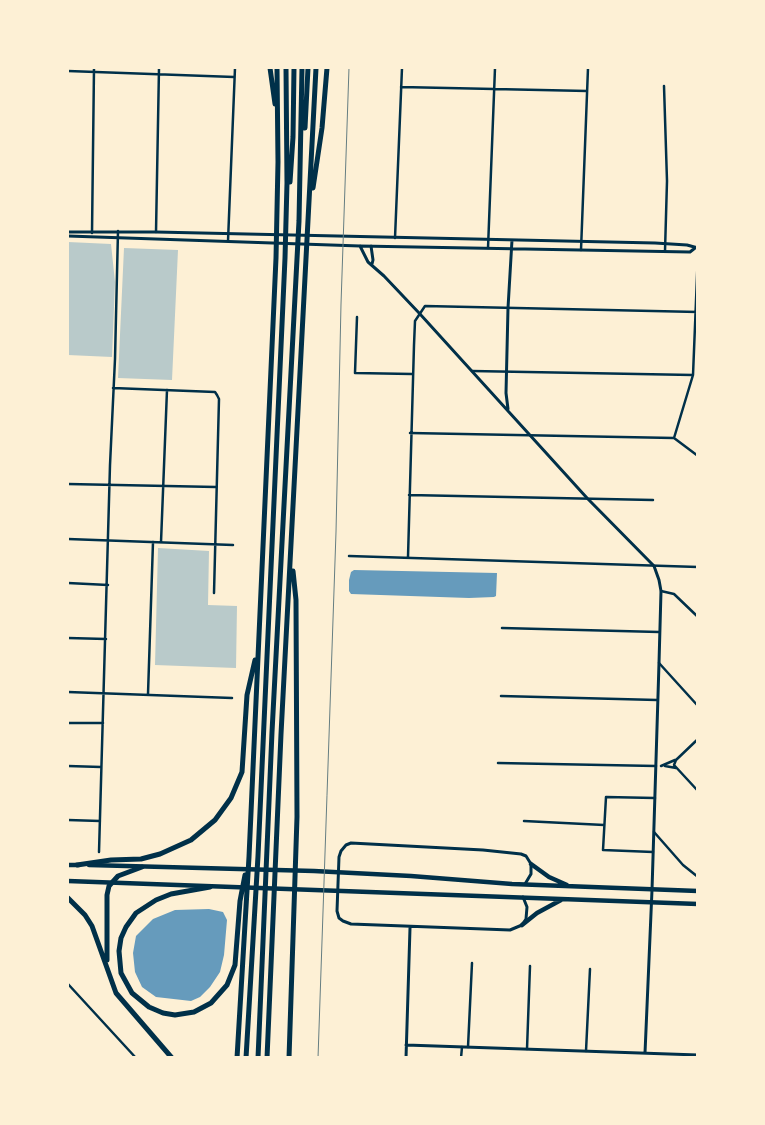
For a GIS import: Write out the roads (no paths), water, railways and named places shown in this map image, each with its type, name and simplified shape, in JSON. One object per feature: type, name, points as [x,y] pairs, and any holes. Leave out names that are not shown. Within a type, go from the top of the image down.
[{"type":"highway","points":[[270,68],[278,124]]},
{"type":"highway","points":[[237,1058],[249,857],[278,220],[277,68]]},
{"type":"highway","points":[[246,1058],[258,847],[285,258],[287,202],[286,68]]},
{"type":"highway","points":[[287,202],[291,170],[294,68]]},
{"type":"highway","points":[[258,1058],[272,725],[300,221],[302,68]]},
{"type":"highway","points":[[300,221],[308,68]]},
{"type":"highway","points":[[267,1058],[276,824],[292,553],[316,68]]},
{"type":"highway","points":[[309,221],[322,128],[326,68]]},
{"type":"highway","points":[[289,1058],[298,800],[296,600],[292,553]]},
{"type":"highway","points":[[77,865],[160,854],[186,843],[215,820],[231,798],[242,772],[247,695],[258,648]]},
{"type":"highway","points":[[210,887],[171,894],[156,900],[136,913],[126,927],[121,938],[119,951],[121,973],[132,993],[149,1008],[175,1015],[194,1012],[211,1003],[228,985],[235,965],[240,901],[249,857]]},
{"type":"highway","points":[[107,968],[107,895],[111,883],[123,874],[142,867]]},
{"type":"highway","points":[[68,898],[81,910],[92,926],[113,986],[120,998],[172,1058]]},
{"type":"main road","points":[[532,864],[549,877],[570,887]]},
{"type":"main road","points":[[68,865],[296,870],[412,876],[524,885],[698,891]]},
{"type":"main road","points":[[68,881],[698,904]]},
{"type":"main road","points":[[522,925],[542,910],[563,898]]},
{"type":"street","points":[[92,233],[94,68]]},
{"type":"street","points":[[156,232],[159,68]]},
{"type":"street","points":[[228,241],[235,68]]},
{"type":"street","points":[[396,238],[402,68]]},
{"type":"street","points":[[488,248],[495,68]]},
{"type":"street","points":[[581,250],[588,68]]},
{"type":"street","points":[[68,71],[234,77]]},
{"type":"street","points":[[664,86],[667,181],[665,252]]},
{"type":"street","points":[[402,87],[587,91]]},
{"type":"street","points":[[99,852],[118,231]]},
{"type":"street","points":[[68,232],[118,231],[687,244],[697,250]]},
{"type":"street","points":[[68,236],[360,246],[665,252],[690,252],[697,250]]},
{"type":"street","points":[[508,409],[506,394],[508,308],[512,240]]},
{"type":"street","points":[[360,246],[365,258],[508,409],[587,498],[654,566],[659,580],[661,591],[660,632],[652,902],[645,1053]]},
{"type":"street","points":[[370,246],[374,260],[372,264]]},
{"type":"street","points":[[674,438],[693,375],[697,250]]},
{"type":"street","points":[[408,558],[410,433],[415,321],[425,306],[696,312]]},
{"type":"street","points":[[357,317],[355,373],[412,374]]},
{"type":"street","points":[[472,371],[693,375]]},
{"type":"street","points":[[113,388],[215,392],[217,394],[214,593]]},
{"type":"street","points":[[161,542],[167,390]]},
{"type":"street","points":[[501,402],[506,394]]},
{"type":"street","points":[[410,433],[674,438],[698,456]]},
{"type":"street","points":[[68,484],[216,487]]},
{"type":"street","points":[[409,495],[653,500]]},
{"type":"street","points":[[68,540],[233,545]]},
{"type":"street","points":[[148,694],[153,542]]},
{"type":"street","points":[[349,556],[698,567]]},
{"type":"street","points":[[68,583],[108,585]]},
{"type":"street","points":[[661,591],[674,594],[698,617]]},
{"type":"street","points":[[502,628],[660,632]]},
{"type":"street","points":[[68,638],[106,639]]},
{"type":"street","points":[[659,663],[698,706]]},
{"type":"street","points":[[68,692],[232,698]]},
{"type":"street","points":[[501,696],[657,700]]},
{"type":"street","points":[[68,723],[103,723]]},
{"type":"street","points":[[676,768],[661,766],[675,761],[698,739]]},
{"type":"street","points":[[675,761],[676,768],[698,791]]},
{"type":"street","points":[[498,763],[656,766]]},
{"type":"street","points":[[68,766],[101,767]]},
{"type":"street","points":[[653,852],[603,850],[606,797],[655,798]]},
{"type":"street","points":[[68,820],[100,821]]},
{"type":"street","points":[[524,821],[604,825]]},
{"type":"street","points":[[654,832],[698,877]]},
{"type":"street","points":[[523,897],[528,910],[522,925],[504,931],[351,924],[343,922],[339,918],[337,911],[341,851],[346,845],[351,843],[512,852],[526,856],[532,864],[531,874],[524,885]]},
{"type":"street","points":[[406,1058],[410,928]]},
{"type":"street","points":[[468,1047],[472,963]]},
{"type":"street","points":[[527,1049],[530,966]]},
{"type":"street","points":[[586,1051],[590,970]]},
{"type":"street","points":[[68,984],[136,1058]]},
{"type":"street","points":[[406,1045],[698,1055]]},
{"type":"street","points":[[462,1046],[462,1058]]},
{"type":"water","points":[[354,570],[497,573],[496,596],[469,598],[351,594],[349,591],[349,580],[351,572]]},
{"type":"water","points":[[209,909],[223,912],[227,920],[224,955],[220,972],[210,987],[200,997],[191,1001],[156,997],[142,987],[135,972],[133,953],[136,936],[153,919],[175,910]]},
{"type":"railway","points":[[318,1058],[336,532],[349,68]]}]
